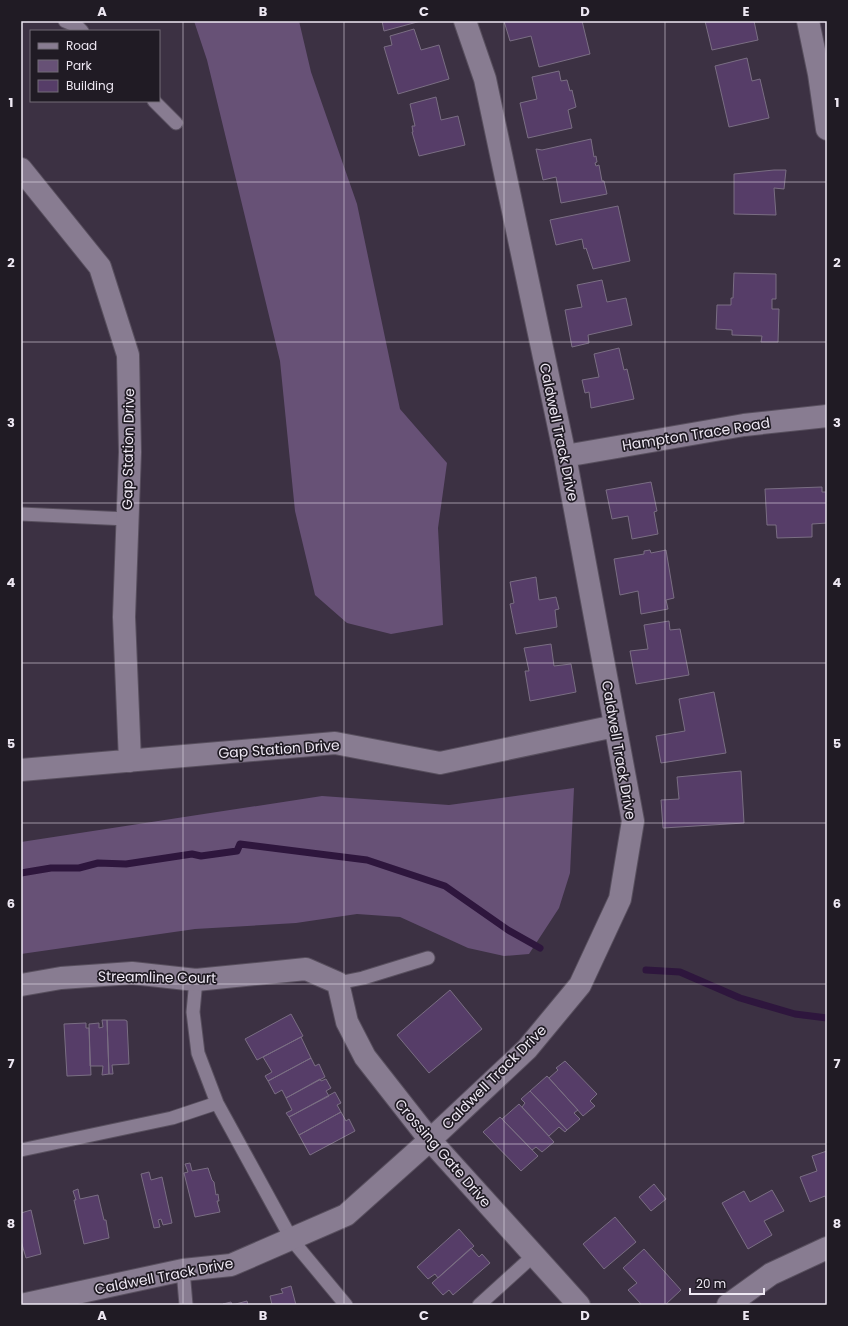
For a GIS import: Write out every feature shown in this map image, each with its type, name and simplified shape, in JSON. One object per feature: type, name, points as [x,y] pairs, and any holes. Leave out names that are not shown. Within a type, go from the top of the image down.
[{"type":"street","name":"Caldwell Track Drive","points":[[29,1304],[183,1270],[231,1265],[292,1240],[346,1215],[430,1140],[527,1049],[580,985],[620,899],[634,821],[565,456],[485,79],[465,21]]},
{"type":"street","points":[[808,21],[823,74],[827,130]]},
{"type":"street","name":"Gap Station Drive","points":[[21,169],[100,267],[128,355],[130,452],[124,617],[130,761]]},
{"type":"street","name":"Hampton Trace Road","points":[[565,456],[744,425],[827,416]]},
{"type":"street","name":"Gap Station Drive","points":[[21,770],[335,743],[440,763],[615,726]]},
{"type":"street","name":"Streamline Court","points":[[21,985],[61,978],[132,973],[196,980],[306,970],[338,983]]},
{"type":"street","name":"Crossing Gate Drive","points":[[338,983],[347,1022],[365,1057],[430,1140],[578,1305]]},
{"type":"street","points":[[728,1305],[771,1274],[827,1248]]},
{"type":"lane","points":[[65,21],[77,26],[81,30]]},
{"type":"lane","points":[[155,102],[176,123]]},
{"type":"lane","points":[[21,514],[127,519]]},
{"type":"lane","points":[[338,983],[363,978],[428,958]]},
{"type":"lane","points":[[196,980],[193,1012],[198,1053],[217,1103],[292,1240],[346,1305]]},
{"type":"lane","points":[[21,1150],[172,1118],[217,1103]]},
{"type":"lane","points":[[479,1305],[534,1256]]},
{"type":"lane","points":[[183,1270],[186,1305]]},
{"type":"green space","points":[[194,21],[299,21],[311,72],[357,204],[400,409],[447,463],[438,528],[443,625],[391,634],[347,623],[315,595],[295,511],[280,361],[207,60]]},
{"type":"green space","points":[[574,788],[570,873],[559,908],[529,954],[504,956],[468,948],[400,917],[357,914],[296,923],[195,929],[21,954],[21,842],[322,796],[449,805]]},
{"type":"building","points":[[382,21],[421,21],[384,31]]},
{"type":"building","points":[[504,21],[582,21],[590,54],[539,67],[531,36],[510,41]]},
{"type":"building","points":[[705,21],[754,21],[758,40],[712,50]]},
{"type":"building","points":[[414,29],[421,50],[439,45],[449,79],[398,94],[384,47],[392,45],[390,36]]},
{"type":"building","points":[[747,58],[752,81],[760,79],[769,118],[729,127],[715,66]]},
{"type":"building","points":[[559,71],[561,81],[567,80],[570,91],[572,90],[576,107],[568,110],[572,128],[528,138],[520,103],[537,99],[532,77]]},
{"type":"building","points":[[436,97],[441,120],[458,116],[465,145],[419,156],[412,132],[412,126],[415,126],[410,104]]},
{"type":"building","points":[[591,139],[594,157],[596,156],[597,162],[595,163],[596,166],[599,165],[602,181],[604,181],[607,194],[561,203],[556,177],[543,180],[536,149],[542,150]]},
{"type":"building","points":[[786,170],[784,189],[774,188],[776,215],[734,214],[734,174]]},
{"type":"building","points":[[618,206],[630,261],[593,269],[586,248],[584,249],[582,239],[556,245],[550,220]]},
{"type":"building","points":[[734,273],[776,274],[776,299],[772,299],[772,309],[779,309],[778,342],[761,342],[762,336],[732,335],[732,330],[716,329],[717,305],[731,305],[731,298],[733,298]]},
{"type":"building","points":[[602,280],[607,302],[626,298],[632,325],[588,335],[589,343],[572,347],[565,310],[582,307],[577,285]]},
{"type":"building","points":[[619,348],[624,370],[627,369],[634,399],[591,408],[589,392],[585,393],[582,380],[599,377],[594,354]]},
{"type":"building","points":[[651,482],[657,511],[654,512],[658,534],[632,539],[628,516],[612,519],[606,490]]},
{"type":"building","points":[[822,487],[822,492],[826,492],[827,523],[812,524],[812,537],[777,538],[776,525],[767,525],[765,489]]},
{"type":"building","points":[[650,550],[651,553],[666,550],[674,598],[666,600],[668,609],[641,614],[638,591],[620,595],[614,559],[644,554],[644,551]]},
{"type":"building","points":[[536,577],[539,600],[556,597],[559,609],[555,610],[557,627],[516,634],[510,604],[514,603],[510,582]]},
{"type":"building","points":[[669,621],[670,630],[680,629],[689,675],[636,684],[630,651],[648,649],[644,625]]},
{"type":"building","points":[[551,644],[554,666],[571,664],[576,692],[530,701],[525,671],[529,671],[524,648]]},
{"type":"building","points":[[714,692],[726,753],[661,763],[656,736],[685,731],[679,699]]},
{"type":"building","points":[[741,771],[744,823],[663,828],[661,800],[679,799],[677,777]]},
{"type":"building","points":[[450,990],[482,1029],[429,1073],[397,1035]]},
{"type":"building","points":[[291,1014],[303,1036],[257,1060],[245,1039]]},
{"type":"building","points":[[102,1020],[107,1020],[109,1074],[102,1075],[103,1066],[90,1066],[89,1024],[99,1023],[99,1028],[103,1027]]},
{"type":"building","points":[[107,1020],[127,1021],[129,1064],[112,1065],[113,1074],[109,1074]]},
{"type":"building","points":[[86,1023],[86,1028],[89,1028],[91,1075],[67,1076],[64,1024]]},
{"type":"building","points":[[301,1037],[311,1058],[268,1081],[265,1076],[272,1072],[263,1057]]},
{"type":"building","points":[[311,1058],[315,1066],[319,1064],[325,1077],[286,1098],[282,1090],[275,1094],[268,1081]]},
{"type":"building","points":[[565,1061],[597,1094],[590,1101],[595,1106],[583,1116],[549,1078],[558,1070],[556,1068]]},
{"type":"building","points":[[547,1076],[578,1110],[574,1113],[580,1119],[567,1130],[530,1091]]},
{"type":"building","points":[[320,1079],[321,1081],[326,1079],[331,1088],[326,1091],[329,1096],[289,1117],[286,1113],[292,1110],[286,1098]]},
{"type":"building","points":[[530,1091],[567,1130],[565,1132],[559,1127],[549,1136],[522,1107],[525,1103],[521,1099]]},
{"type":"building","points":[[335,1092],[341,1103],[337,1105],[341,1112],[299,1135],[289,1117]]},
{"type":"building","points":[[519,1104],[554,1142],[542,1152],[536,1147],[532,1150],[502,1119]]},
{"type":"building","points":[[341,1112],[346,1121],[349,1119],[355,1131],[310,1155],[299,1135]]},
{"type":"building","points":[[500,1117],[538,1156],[521,1171],[483,1132]]},
{"type":"building","points":[[827,1151],[827,1201],[825,1196],[810,1202],[800,1177],[817,1171],[812,1156]]},
{"type":"building","points":[[190,1163],[192,1171],[208,1168],[214,1182],[216,1195],[218,1194],[219,1201],[217,1201],[220,1212],[195,1217],[184,1173],[188,1172],[185,1164]]},
{"type":"building","points":[[149,1172],[151,1180],[162,1177],[172,1223],[163,1225],[161,1219],[158,1220],[160,1227],[154,1228],[141,1174]]},
{"type":"building","points":[[654,1184],[666,1199],[651,1211],[639,1197]]},
{"type":"building","points":[[78,1189],[80,1199],[98,1195],[104,1220],[106,1220],[109,1238],[84,1244],[73,1191]]},
{"type":"building","points":[[772,1190],[784,1211],[764,1221],[772,1235],[748,1249],[722,1203],[744,1191],[750,1202]]},
{"type":"building","points":[[31,1210],[41,1254],[26,1258],[21,1241],[21,1213]]},
{"type":"building","points":[[615,1217],[636,1242],[604,1269],[583,1244]]},
{"type":"building","points":[[459,1229],[474,1246],[438,1278],[435,1274],[428,1279],[417,1267]]},
{"type":"building","points":[[471,1248],[479,1257],[482,1254],[490,1263],[453,1295],[449,1290],[443,1295],[432,1283]]},
{"type":"building","points":[[644,1249],[681,1290],[665,1305],[642,1305],[628,1290],[637,1283],[623,1268]]},
{"type":"building","points":[[291,1286],[296,1305],[272,1305],[270,1296],[283,1293],[281,1289]]},
{"type":"building","points":[[247,1301],[248,1305],[234,1304]]},
{"type":"waterway","points":[[21,873],[51,868],[79,868],[98,863],[126,864],[192,854],[201,856],[237,851],[240,844],[367,860],[445,886],[508,930],[540,948]]},
{"type":"waterway","points":[[646,970],[680,972],[740,998],[795,1014],[827,1018]]}]
